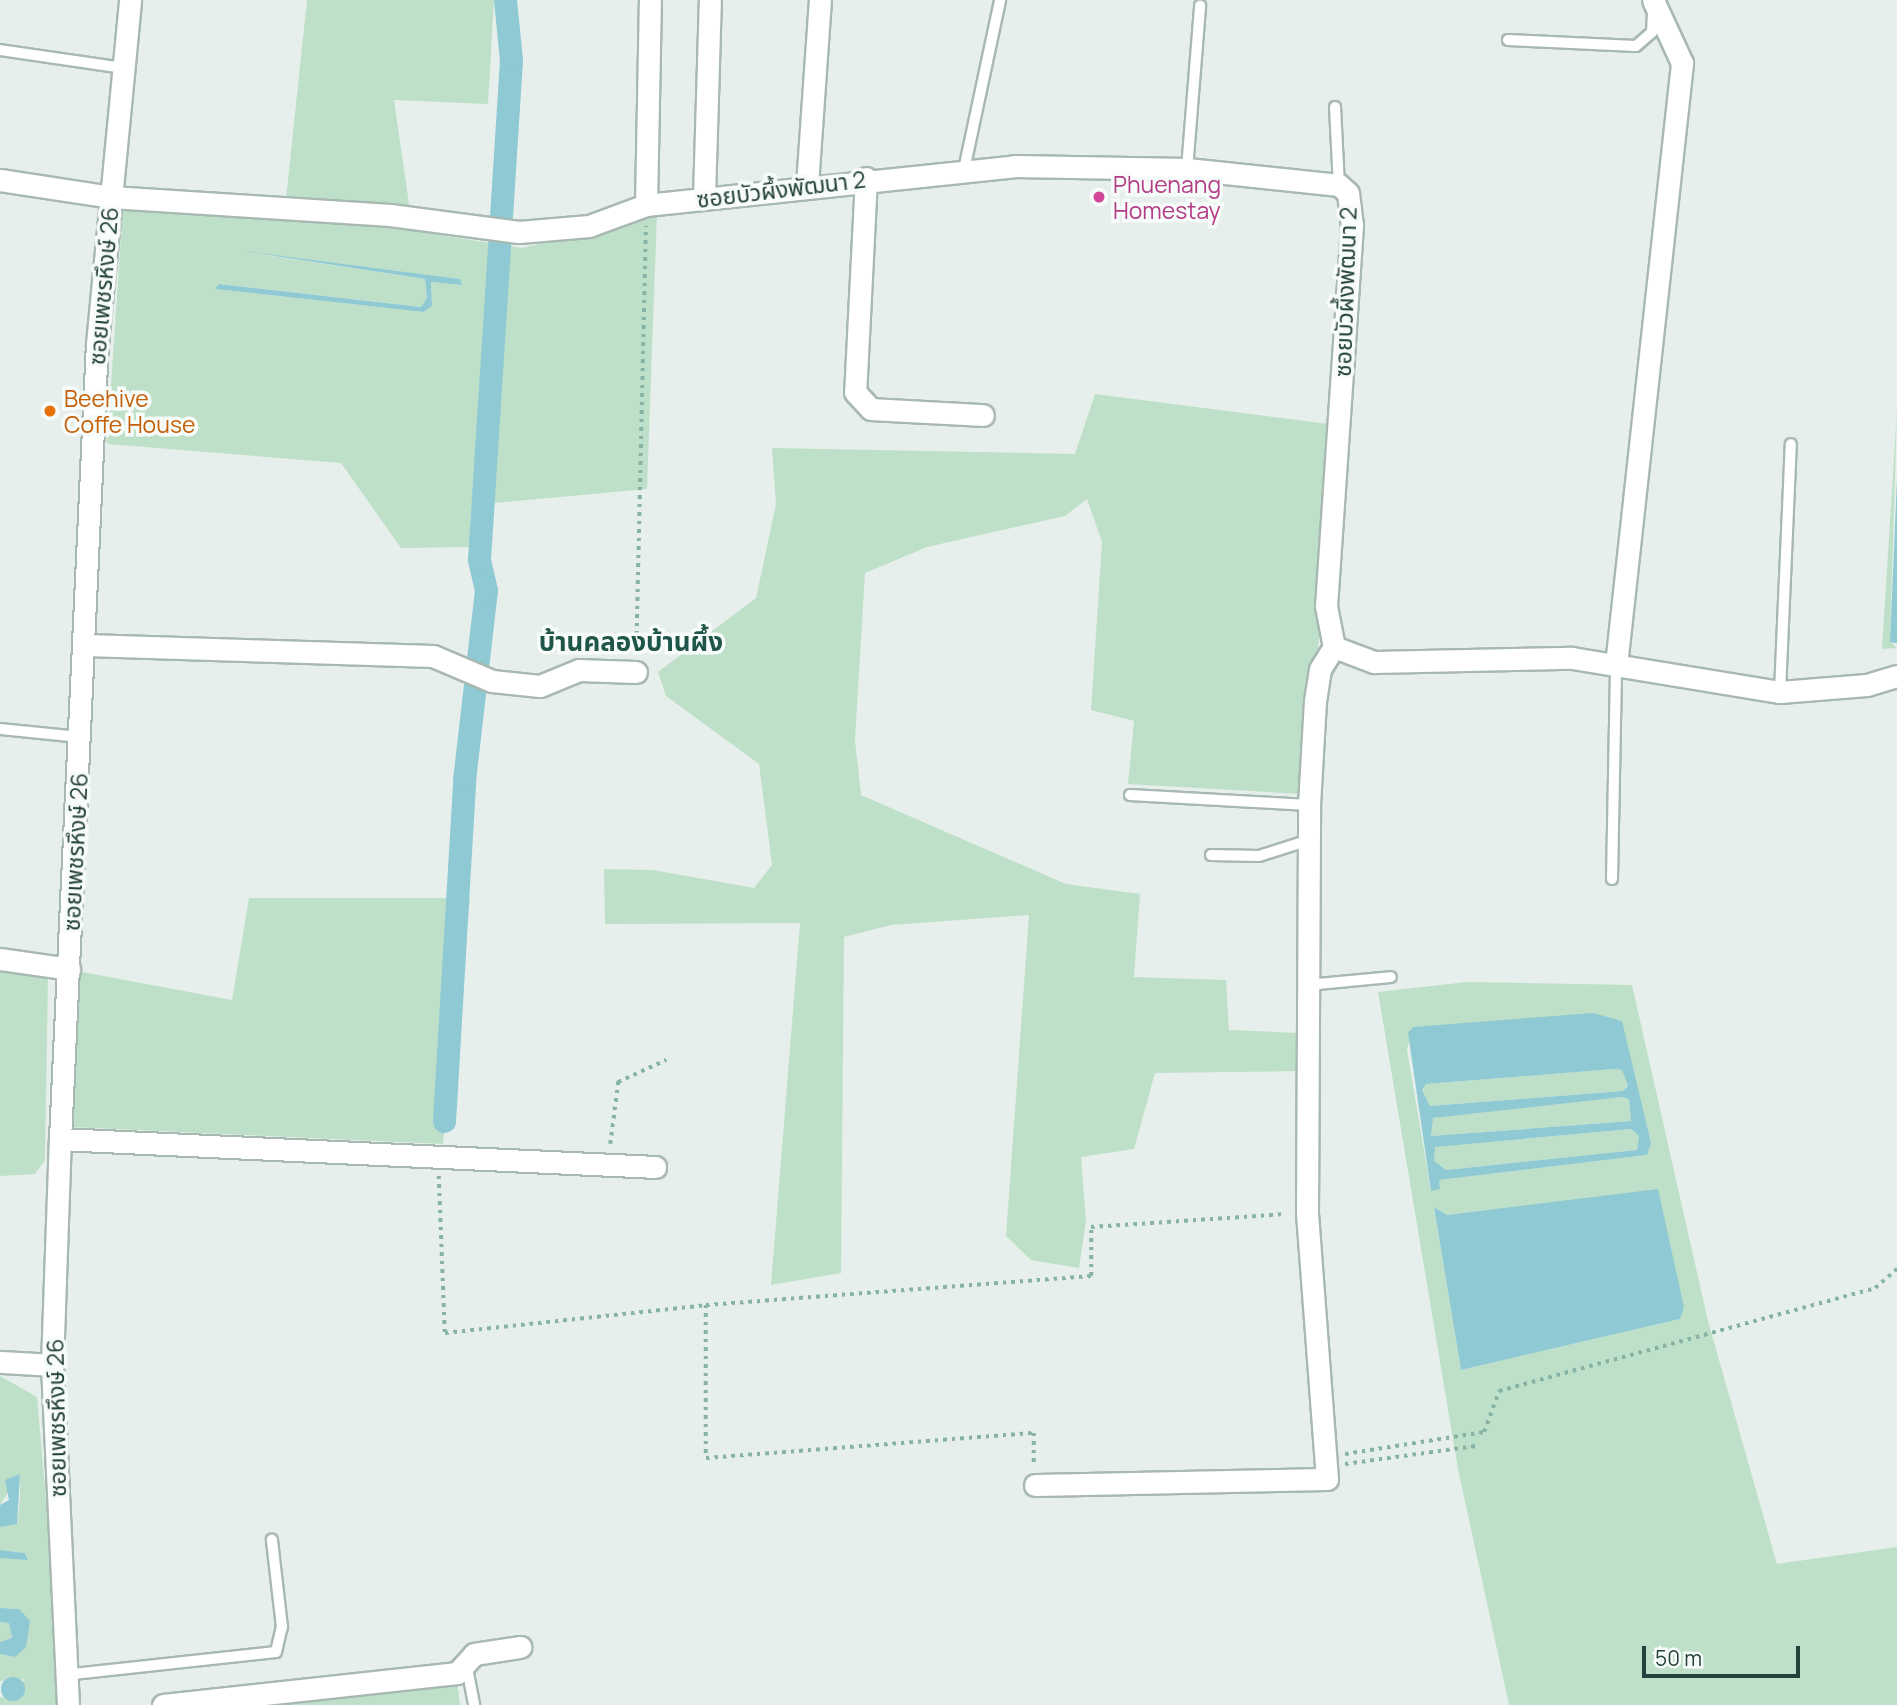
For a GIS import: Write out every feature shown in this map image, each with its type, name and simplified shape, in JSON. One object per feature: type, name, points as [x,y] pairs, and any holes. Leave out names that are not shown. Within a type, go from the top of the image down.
[{"type":"street","name":"ซอยเพชรหึงษ์ 26","points":[[68,1705],[64,1675],[52,1365],[60,1139],[86,645],[92,433],[130,0]]},
{"type":"street","points":[[646,205],[650,0]]},
{"type":"street","points":[[704,198],[710,0]]},
{"type":"street","points":[[807,185],[820,0]]},
{"type":"street","points":[[1616,665],[1682,63],[1653,1]]},
{"type":"street","name":"ซอยบัวผึ้งพัฒนา 2","points":[[0,180],[111,197],[519,232],[589,226],[646,205],[866,178],[964,170],[1186,169],[1339,185],[1348,193],[1352,225],[1326,606],[1335,647]]},
{"type":"street","points":[[866,178],[855,392],[871,409],[983,415]]},
{"type":"street","points":[[86,645],[433,656],[468,671],[540,686],[579,670],[636,672]]},
{"type":"street","points":[[1035,1485],[1327,1479],[1307,1213],[1307,985],[1309,805],[1315,701],[1320,669],[1335,647],[1374,662],[1509,655],[1616,665],[1780,692],[1867,685],[1897,676]]},
{"type":"street","points":[[0,959],[69,969]]},
{"type":"street","points":[[60,1139],[438,1159],[655,1167]]},
{"type":"street","points":[[0,1362],[52,1365]]},
{"type":"street","points":[[163,1705],[467,1668],[474,1654],[520,1647]]},
{"type":"lane","points":[[964,170],[1000,0]]},
{"type":"lane","points":[[1508,40],[1636,46],[1652,32],[1653,1]]},
{"type":"lane","points":[[1186,169],[1200,6]]},
{"type":"lane","points":[[0,50],[124,68]]},
{"type":"lane","points":[[1335,107],[1339,185]]},
{"type":"lane","points":[[1780,692],[1791,444]]},
{"type":"lane","points":[[1612,879],[1616,665]]},
{"type":"lane","points":[[0,729],[80,737]]},
{"type":"lane","points":[[1130,795],[1309,805]]},
{"type":"lane","points":[[1211,855],[1259,856],[1309,839]]},
{"type":"lane","points":[[1307,985],[1391,977]]},
{"type":"lane","points":[[64,1675],[276,1652],[282,1627],[272,1540]]},
{"type":"lane","points":[[467,1668],[474,1705]]},
{"type":"path","points":[[636,672],[646,205]]},
{"type":"path","points":[[609,1165],[618,1082],[666,1060]]},
{"type":"path","points":[[438,1159],[445,1333],[706,1306],[1091,1276],[1091,1227],[1307,1213]]},
{"type":"path","points":[[1326,1462],[1484,1432],[1499,1391],[1875,1288],[1897,1269]]},
{"type":"path","points":[[706,1306],[706,1458],[1034,1433],[1035,1485]]},
{"type":"path","points":[[1326,1462],[1476,1446]]},
{"type":"green space","points":[[307,0],[494,0],[488,104],[394,100],[413,231],[523,248],[657,213],[647,489],[471,505],[470,547],[401,548],[341,463],[107,444],[123,207],[284,218]],"holes":[[[245,252],[460,279],[461,285],[431,282],[432,306],[424,312],[216,289],[219,284],[422,307],[427,298],[425,279]]]},
{"type":"green space","points":[[1095,394],[1329,424],[1320,631],[1300,794],[1128,784],[1134,721],[1091,710],[1102,542],[1087,499],[1065,516],[927,547],[865,573],[855,740],[861,795],[1066,884],[1140,894],[1134,977],[1226,980],[1229,1030],[1299,1033],[1300,1071],[1155,1073],[1134,1149],[1081,1157],[1086,1220],[1079,1268],[1031,1260],[1006,1236],[1029,915],[891,925],[844,937],[841,1273],[771,1285],[800,923],[605,924],[604,869],[653,870],[754,888],[772,865],[759,764],[666,696],[658,672],[756,598],[776,504],[772,448],[1075,454]]},
{"type":"green space","points":[[1897,410],[1890,641],[1897,648],[1882,649]]},
{"type":"green space","points":[[249,898],[470,898],[443,1144],[70,1127],[77,971],[232,1000]]},
{"type":"green space","points":[[0,968],[48,975],[45,1160],[35,1174],[0,1176]]},
{"type":"green space","points":[[1467,982],[1632,985],[1708,1321],[1777,1564],[1897,1547],[1897,1705],[1509,1705],[1458,1469],[1378,992]],"holes":[[[1621,1021],[1647,1155],[1438,1180],[1431,1191],[1407,1050],[1413,1027]],[[1648,1192],[1680,1319],[1461,1370],[1434,1207],[1447,1215]]]},
{"type":"green space","points":[[1622,1070],[1628,1086],[1623,1091],[1430,1106],[1422,1090],[1425,1084]]},
{"type":"green space","points":[[1629,1098],[1631,1121],[1431,1136],[1432,1118]]},
{"type":"green space","points":[[1631,1129],[1639,1136],[1637,1150],[1446,1170],[1434,1162],[1434,1147]]},
{"type":"green space","points":[[0,1376],[37,1397],[64,1705],[0,1705],[0,1697],[15,1699],[24,1679],[0,1681],[0,1654],[15,1657],[19,1609],[0,1608],[0,1558],[28,1559],[25,1553],[0,1550],[0,1527],[17,1524],[20,1475],[0,1505]]},
{"type":"green space","points":[[0,1622],[9,1623],[12,1639],[6,1642],[0,1642]]},
{"type":"green space","points":[[457,1679],[460,1705],[256,1705]]},
{"type":"water","points":[[242,251],[460,279],[462,285],[431,282],[432,306],[424,312],[215,289],[219,284],[421,307],[427,298],[425,279]]},
{"type":"water","points":[[1897,479],[1897,643],[1896,643],[1890,642]]},
{"type":"water","points":[[1593,1013],[1622,1021],[1651,1143],[1647,1155],[1439,1180],[1440,1189],[1431,1191],[1408,1033],[1413,1027]],"holes":[[[1622,1070],[1628,1086],[1623,1091],[1430,1106],[1422,1090],[1426,1084]],[[1622,1097],[1629,1099],[1631,1121],[1431,1136],[1433,1118]],[[1631,1129],[1639,1136],[1637,1150],[1446,1170],[1434,1161],[1435,1147]]]},
{"type":"water","points":[[1658,1189],[1684,1307],[1680,1319],[1461,1370],[1434,1207],[1447,1215]]},
{"type":"water","points":[[20,1474],[17,1524],[0,1527],[0,1505],[9,1500],[5,1480]]},
{"type":"water","points":[[0,1550],[25,1553],[28,1560],[0,1558]]},
{"type":"water","points":[[0,1608],[19,1609],[30,1621],[26,1647],[15,1657],[0,1654],[0,1642],[12,1638],[9,1623],[0,1622]]},
{"type":"water","points":[[13,1677],[22,1680],[25,1689],[22,1698],[13,1701],[4,1698],[1,1689],[4,1680]]},
{"type":"waterway","points":[[444,1121],[464,780],[486,590],[479,559],[511,60],[505,0]]},
{"type":"place","name":"Phuenang Homestay","points":[[1099,197]]},
{"type":"place","name":"Beehive Coffe House","points":[[50,411]]},
{"type":"district","name":"บ้านคลองบ้านผึ้ง","points":[[631,642]]}]
